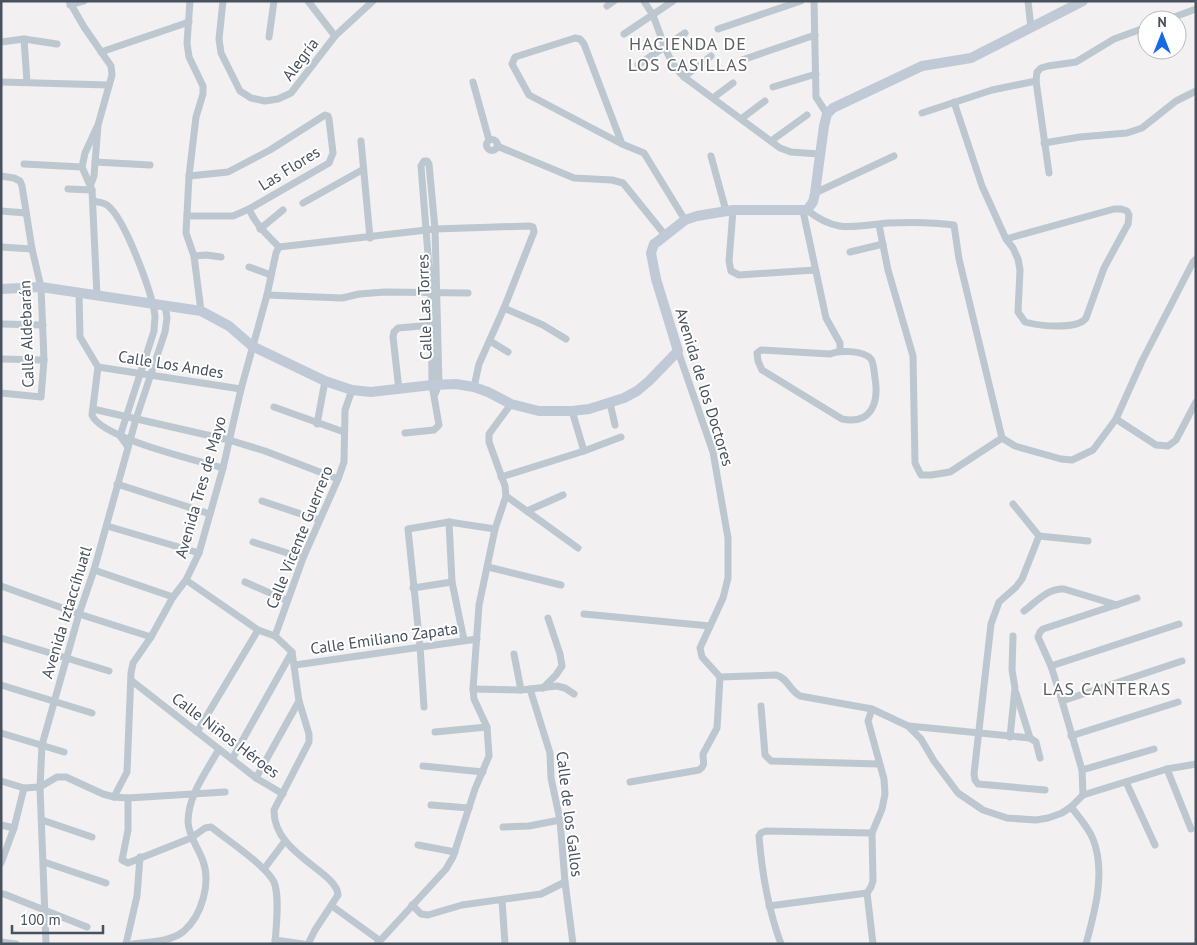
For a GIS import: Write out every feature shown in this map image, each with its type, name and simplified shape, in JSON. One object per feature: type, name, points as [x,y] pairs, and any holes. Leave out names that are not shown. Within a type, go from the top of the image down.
[{"type":"main road","points":[[805,211],[813,202],[819,154],[827,114],[832,108],[922,66],[972,58],[1083,1]]},
{"type":"main road","name":"Avenida de los Doctores","points":[[678,351],[656,279],[651,253],[654,244],[685,220],[697,216],[729,211],[805,211]]},
{"type":"main road","points":[[1,289],[41,287],[201,311],[229,326],[252,346],[325,381],[352,390],[371,392],[474,387],[511,404],[538,411],[572,411],[610,403],[637,391],[650,381],[678,351]]},
{"type":"street","points":[[84,1],[69,3],[111,66],[112,75],[98,125],[92,187],[97,296]]},
{"type":"street","points":[[190,1],[187,43],[190,57],[203,86],[203,94],[196,117],[189,176],[186,233],[194,256],[201,311]]},
{"type":"street","name":"Alegría","points":[[224,1],[219,47],[240,91],[251,98],[265,101],[278,99],[292,93],[335,36],[373,1]]},
{"type":"street","points":[[269,37],[274,1]]},
{"type":"street","points":[[308,1],[335,36]]},
{"type":"street","points":[[644,1],[653,16],[665,48],[677,70],[684,77],[780,148],[791,152],[819,154]]},
{"type":"street","points":[[624,34],[673,1]]},
{"type":"street","points":[[718,29],[801,1]]},
{"type":"street","points":[[814,1],[816,97],[827,114]]},
{"type":"street","points":[[1028,1],[1031,28]]},
{"type":"street","points":[[100,52],[189,22]]},
{"type":"street","points":[[1048,172],[1036,81],[1037,72],[1041,68],[1076,62],[1114,39],[1137,31]]},
{"type":"street","points":[[638,65],[685,33]]},
{"type":"street","points":[[742,60],[815,35]]},
{"type":"street","points":[[622,144],[584,44],[580,39],[575,38],[515,57],[512,64],[530,95],[622,144],[644,153],[685,220]]},
{"type":"street","points":[[24,40],[27,82]]},
{"type":"street","points":[[1,42],[24,40],[57,44]]},
{"type":"street","points":[[684,77],[711,56]]},
{"type":"street","points":[[773,88],[816,74]]},
{"type":"street","points":[[922,113],[1012,85],[1036,81]]},
{"type":"street","points":[[1,82],[109,85]]},
{"type":"street","points":[[474,82],[489,140],[486,146],[490,150],[497,146],[574,178],[612,180],[623,183],[665,235]]},
{"type":"street","points":[[713,98],[733,83]]},
{"type":"street","points":[[1044,143],[1080,137],[1120,134],[1142,128],[1176,101],[1196,91]]},
{"type":"street","points":[[741,119],[765,101]]},
{"type":"street","points":[[954,102],[982,186],[1006,239],[1018,259],[1020,270],[1018,303],[1021,317],[1025,322],[1038,326],[1083,322],[1104,268],[1128,224],[1129,215],[1126,211],[1114,209],[1006,239]]},
{"type":"street","points":[[771,140],[807,115]]},
{"type":"street","name":"Las Flores","points":[[187,216],[233,216],[329,163],[333,153],[328,116],[228,172],[189,176]]},
{"type":"street","points":[[92,187],[82,167],[98,125]]},
{"type":"street","points":[[361,141],[362,170],[370,238]]},
{"type":"street","points":[[710,156],[729,211],[729,261],[731,271],[739,275],[815,270]]},
{"type":"street","points":[[815,193],[894,156]]},
{"type":"street","name":"Calle Las Torres","points":[[424,161],[427,161],[429,164],[435,229],[435,388],[432,324],[434,292],[421,166],[424,161]]},
{"type":"street","points":[[95,162],[150,165]]},
{"type":"street","points":[[24,164],[82,167]]},
{"type":"street","points":[[303,203],[362,170]]},
{"type":"street","name":"Calle Aldebarán","points":[[1,176],[20,181],[41,287],[44,360],[41,397],[1,393]]},
{"type":"street","points":[[68,189],[92,187]]},
{"type":"street","points":[[92,201],[106,203],[115,212],[135,252],[155,317],[154,331],[120,436]]},
{"type":"street","points":[[249,208],[254,221],[279,248],[435,229],[528,226],[533,228],[534,232],[504,308],[479,364],[474,387]]},
{"type":"street","points":[[260,228],[283,210]]},
{"type":"street","points":[[1,211],[26,213]]},
{"type":"street","points":[[805,211],[819,220],[833,225],[853,228],[905,223],[954,225],[959,259],[1002,438],[1015,446],[1061,460],[1072,460],[1093,450],[1116,419],[1170,305],[1192,262],[1196,259]]},
{"type":"street","points":[[805,211],[815,270],[826,318],[840,343],[840,350]]},
{"type":"street","points":[[879,225],[888,270],[913,356],[914,463],[920,475],[950,472],[1002,438]]},
{"type":"street","points":[[850,252],[883,244]]},
{"type":"street","points":[[1,247],[32,249]]},
{"type":"street","name":"Avenida Tres de Mayo","points":[[114,797],[127,772],[133,663],[151,637],[173,597],[186,580],[199,553],[223,468],[241,389],[267,295],[276,253],[279,248]]},
{"type":"street","points":[[194,256],[221,257]]},
{"type":"street","points":[[249,267],[271,275]]},
{"type":"street","points":[[267,295],[342,298],[359,294],[385,292],[468,293]]},
{"type":"street","points":[[79,293],[80,337],[98,366],[92,415],[94,420],[120,436],[129,444],[223,468]]},
{"type":"street","name":"Avenida Iztaccíhuatl","points":[[46,944],[40,787],[42,745],[78,614],[107,526],[136,419],[165,332],[167,318],[165,306]]},
{"type":"street","points":[[504,308],[543,325],[566,339]]},
{"type":"street","points":[[1,324],[43,325]]},
{"type":"street","points":[[399,390],[394,332],[398,328],[432,324]]},
{"type":"street","points":[[490,341],[508,352]]},
{"type":"street","points":[[761,350],[830,354],[840,350],[864,355],[870,358],[873,363],[877,387],[875,405],[872,411],[856,419],[842,419],[768,375],[762,370],[757,353],[761,350]]},
{"type":"street","name":"Avenida de los Doctores","points":[[678,351],[713,452],[728,538],[728,578],[723,598],[700,648],[702,657],[720,677]]},
{"type":"street","points":[[1,359],[44,360]]},
{"type":"street","name":"Calle Los Andes","points":[[98,366],[241,389]]},
{"type":"street","points":[[317,424],[325,381]]},
{"type":"street","points":[[405,433],[437,428],[439,425],[435,388]]},
{"type":"street","name":"Calle Vicente Guerrero","points":[[275,636],[286,600],[344,462],[345,410],[352,390]]},
{"type":"street","points":[[1116,419],[1156,445],[1168,446],[1176,440],[1196,402]]},
{"type":"street","points":[[610,403],[615,425]]},
{"type":"street","points":[[308,944],[315,930],[332,906],[378,942],[446,869],[455,852],[489,756],[487,727],[474,699],[473,689],[479,606],[495,529],[506,496],[505,486],[489,442],[489,434],[511,404]]},
{"type":"street","points":[[274,407],[317,424],[344,432]]},
{"type":"street","points":[[93,409],[229,440],[265,451],[338,479]]},
{"type":"street","points":[[572,411],[584,451]]},
{"type":"street","points":[[501,477],[584,451],[621,436]]},
{"type":"street","points":[[117,484],[210,514]]},
{"type":"street","points":[[527,511],[564,495]]},
{"type":"street","points":[[506,496],[578,548]]},
{"type":"street","points":[[262,500],[319,520]]},
{"type":"street","points":[[1014,504],[1039,536],[1088,540]]},
{"type":"street","points":[[424,707],[408,529],[449,522],[495,529]]},
{"type":"street","points":[[449,522],[452,582],[464,640]]},
{"type":"street","points":[[107,526],[199,553]]},
{"type":"street","points":[[1039,536],[1022,579],[999,602],[994,611],[974,774],[978,784],[1044,790]]},
{"type":"street","points":[[253,542],[303,558]]},
{"type":"street","points":[[488,567],[561,585]]},
{"type":"street","points":[[94,570],[173,597]]},
{"type":"street","points":[[186,580],[258,630],[275,636],[292,652],[299,701],[309,734],[309,742],[283,794]]},
{"type":"street","points":[[245,582],[286,600]]},
{"type":"street","points":[[413,588],[452,582]]},
{"type":"street","points":[[1,586],[78,614],[151,637]]},
{"type":"street","points":[[1024,611],[1051,590],[1057,588],[1118,605]]},
{"type":"street","points":[[1084,795],[1082,770],[1062,701],[1051,666],[1038,637],[1043,629],[1137,598]]},
{"type":"street","points":[[584,614],[710,626]]},
{"type":"street","points":[[543,688],[562,666],[548,618]]},
{"type":"street","points":[[1051,666],[1179,624]]},
{"type":"street","points":[[197,732],[258,630]]},
{"type":"street","points":[[1010,737],[1014,688],[1012,670],[1013,636]]},
{"type":"street","points":[[1,638],[108,671]]},
{"type":"street","name":"Calle Emiliano Zapata","points":[[295,665],[477,639]]},
{"type":"street","points":[[232,759],[292,652]]},
{"type":"street","points":[[514,654],[521,690]]},
{"type":"street","points":[[1062,701],[1182,661]]},
{"type":"street","points":[[630,782],[699,770],[703,767],[702,754],[719,721],[720,677],[776,675],[782,676],[794,692],[800,696],[872,709],[908,726],[922,739],[934,761],[958,793],[983,810],[1007,818],[1036,820],[1048,818],[1062,813],[1084,795],[1166,769],[1196,764]]},
{"type":"street","name":"Calle Niños Héroes","points":[[132,681],[256,778],[283,794],[274,810],[274,821],[277,829],[299,856],[336,886],[338,895],[332,906]]},
{"type":"street","points":[[1,686],[92,714]]},
{"type":"street","points":[[473,689],[521,690],[557,686],[565,688],[574,694]]},
{"type":"street","points":[[1014,688],[1030,738]]},
{"type":"street","name":"Calle de los Gallos","points":[[530,689],[550,753],[551,778],[560,820],[573,944]]},
{"type":"street","points":[[256,778],[299,701]]},
{"type":"street","points":[[1071,736],[1178,702]]},
{"type":"street","points":[[761,706],[765,755],[771,761],[879,764]]},
{"type":"street","points":[[872,709],[868,721],[884,779],[885,794],[882,809],[872,833],[874,881],[867,893],[874,944]]},
{"type":"street","points":[[908,726],[1030,738],[1036,742],[1040,758]]},
{"type":"street","points":[[435,732],[487,727]]},
{"type":"street","points":[[1,733],[64,752]]},
{"type":"street","points":[[133,944],[168,939],[184,931],[195,917],[205,890],[206,873],[203,860],[191,838],[188,821],[194,795],[219,749]]},
{"type":"street","points":[[1082,770],[1154,749]]},
{"type":"street","points":[[422,766],[483,772]]},
{"type":"street","points":[[1166,769],[1191,829]]},
{"type":"street","points":[[1,781],[24,788],[40,787],[57,777],[66,777],[103,794],[128,798],[225,792]]},
{"type":"street","points":[[1126,782],[1155,846]]},
{"type":"street","points":[[1,863],[14,828],[24,788]]},
{"type":"street","points":[[128,798],[128,830],[122,860],[128,863],[191,838],[205,828],[211,828],[264,869],[274,882],[276,899],[275,942],[303,944]]},
{"type":"street","points":[[431,805],[469,808]]},
{"type":"street","points":[[1071,807],[1093,840],[1097,858],[1098,892],[1086,944]]},
{"type":"street","points":[[42,820],[92,837]]},
{"type":"street","points":[[503,827],[529,826],[560,820]]},
{"type":"street","points":[[1,825],[14,828]]},
{"type":"street","points":[[782,944],[772,920],[762,871],[759,836],[761,833],[766,831],[872,833]]},
{"type":"street","points":[[264,869],[285,841]]},
{"type":"street","points":[[418,845],[455,852]]},
{"type":"street","points":[[126,944],[136,896],[140,857]]},
{"type":"street","points":[[44,862],[106,883]]},
{"type":"street","points":[[412,905],[421,914],[428,915],[462,905],[541,894],[565,882]]},
{"type":"street","points":[[769,906],[867,893]]},
{"type":"street","points":[[4,894],[87,927]]},
{"type":"street","points":[[502,900],[505,944]]},
{"type":"street","points":[[1,942],[16,944]]},
{"type":"district","name":"HACIENDA DE LOS CASILLAS","points":[[688,54]]},
{"type":"district","name":"LAS CANTERAS","points":[[1107,689]]}]
